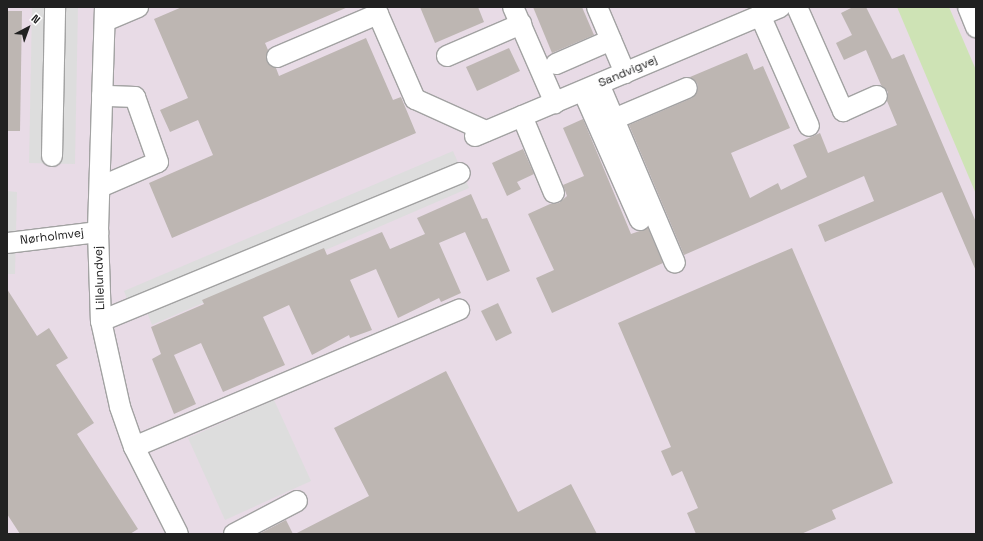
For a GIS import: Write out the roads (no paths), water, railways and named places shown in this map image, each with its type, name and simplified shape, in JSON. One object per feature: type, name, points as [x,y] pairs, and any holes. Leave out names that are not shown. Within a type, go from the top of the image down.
[{"type":"street","points":[[52,156],[55,7]]},
{"type":"street","points":[[105,14],[138,7]]},
{"type":"street","points":[[597,7],[625,73]]},
{"type":"street","name":"Sandvigvej","points":[[277,57],[378,14],[415,99],[481,134],[780,7]]},
{"type":"street","points":[[797,7],[843,111],[877,96]]},
{"type":"street","points":[[968,7],[976,27]]},
{"type":"street","name":"Lillelundvej","points":[[105,14],[98,232],[101,322],[120,407],[134,447],[178,534]]},
{"type":"street","points":[[760,15],[809,126]]},
{"type":"street","points":[[447,56],[517,16],[555,103]]},
{"type":"street","points":[[556,64],[611,40]]},
{"type":"street","points":[[591,87],[614,119],[675,263]]},
{"type":"street","points":[[591,87],[640,220]]},
{"type":"street","points":[[614,119],[687,88]]},
{"type":"street","points":[[100,187],[158,162],[135,97],[102,96]]},
{"type":"street","points":[[522,116],[554,193]]},
{"type":"street","points":[[101,322],[460,173]]},
{"type":"street","name":"Nørholmvej","points":[[7,243],[98,232]]},
{"type":"street","points":[[134,447],[459,310]]},
{"type":"street","points":[[234,534],[297,502]]}]
